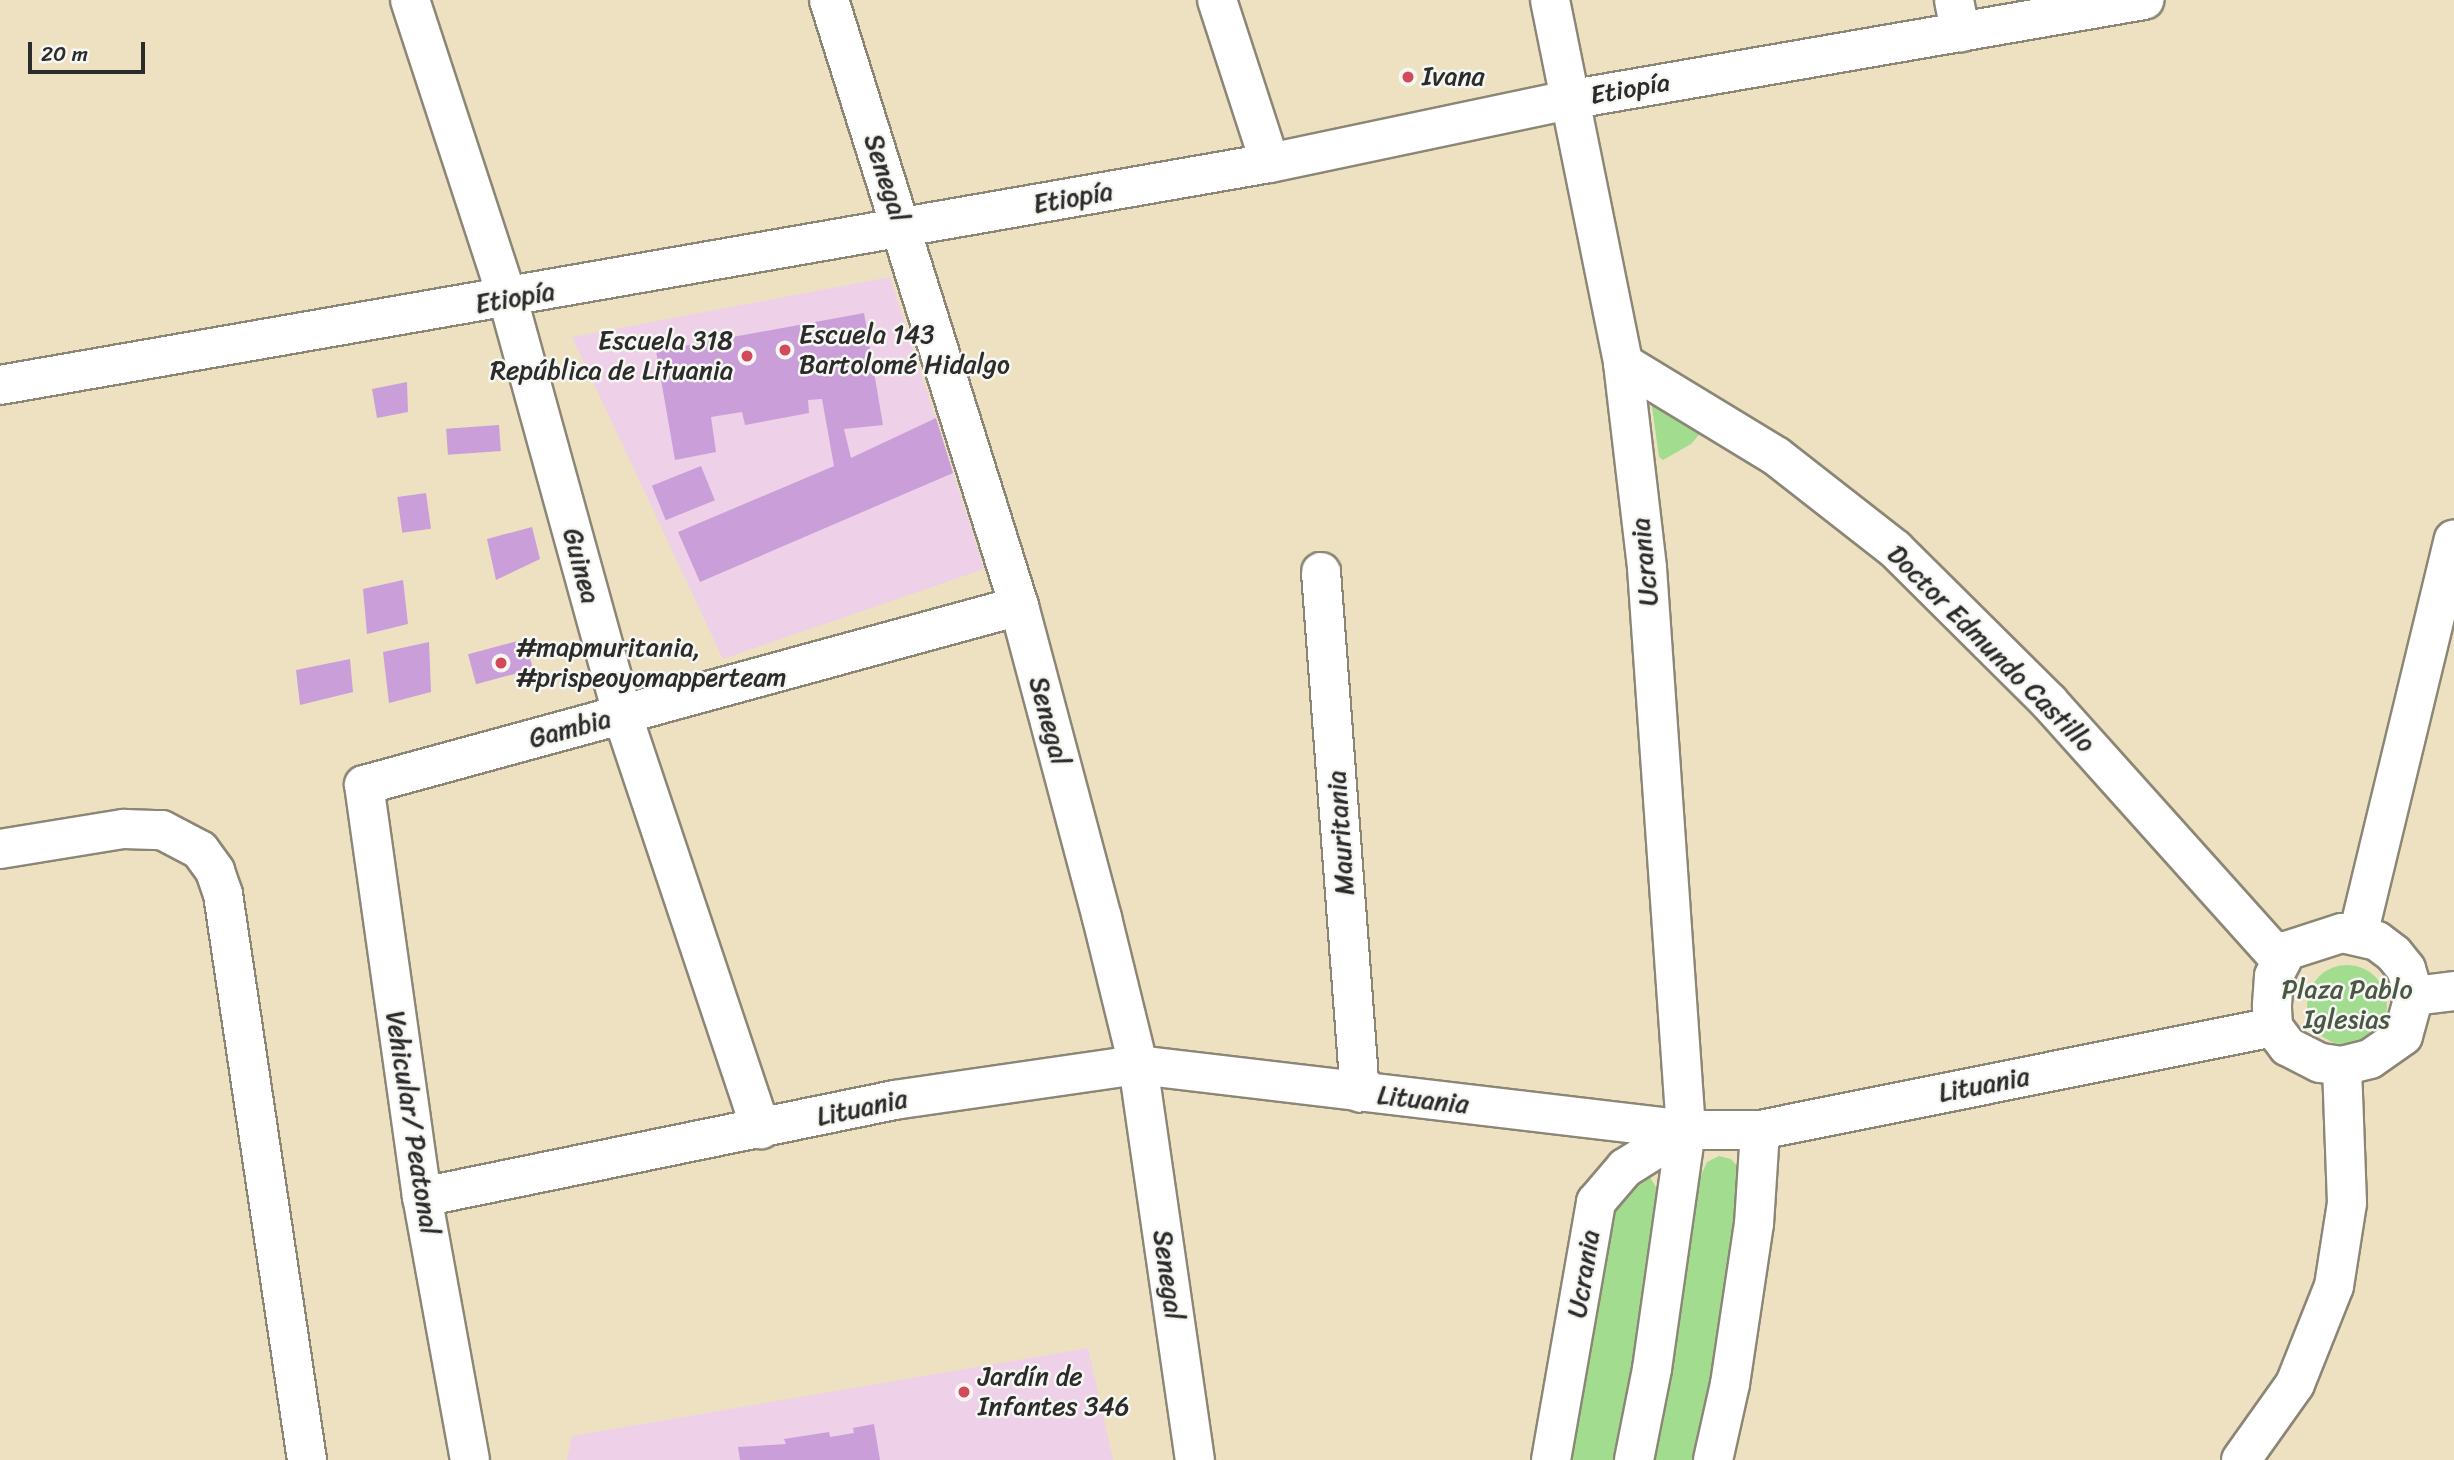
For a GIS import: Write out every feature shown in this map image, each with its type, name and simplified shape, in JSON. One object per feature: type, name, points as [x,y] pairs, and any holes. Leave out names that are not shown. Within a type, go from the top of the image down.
[{"type":"street","name":"Guinea","points":[[410,0],[508,299],[622,714],[761,1129]]},
{"type":"street","name":"Senegal","points":[[829,0],[903,228],[1019,606],[1138,1065],[1195,1460]]},
{"type":"street","points":[[1217,0],[1270,163]]},
{"type":"street","name":"Ucrania","points":[[1550,0],[1623,363],[1647,568],[1686,1130],[1652,1368],[1634,1460]]},
{"type":"street","name":"Etiopía","points":[[0,385],[508,299],[1270,163],[1957,16],[2144,0]]},
{"type":"street","name":"Doctor Edmundo Castillo","points":[[1623,363],[1776,456],[1895,549],[2049,702],[2281,961]]},
{"type":"street","points":[[2358,935],[2454,539]]},
{"type":"street","name":"Mauritania","points":[[1321,572],[1360,1093]]},
{"type":"street","name":"Gambia","points":[[364,785],[1019,606]]},
{"type":"street","name":"Vehicular/ Peatonal","points":[[364,785],[422,1197],[470,1460]]},
{"type":"street","points":[[0,849],[124,829],[162,830],[192,844],[215,871],[223,894],[307,1460]]},
{"type":"street","points":[[2342,933],[2358,935],[2377,941],[2394,954],[2406,969],[2414,996],[2403,1036],[2370,1059],[2342,1066],[2301,1056],[2273,1027],[2273,988],[2281,961],[2297,944],[2342,933]]},
{"type":"street","points":[[2414,996],[2454,991]]},
{"type":"street","name":"Lituania","points":[[422,1197],[951,1090],[1138,1065],[1686,1130],[1760,1130],[2273,1027]]},
{"type":"street","points":[[2242,1460],[2295,1384],[2334,1286],[2344,1226],[2348,1129],[2342,1066]]},
{"type":"street","name":"Ucrania","points":[[1551,1460],[1596,1202],[1625,1168],[1686,1130]]},
{"type":"street","points":[[1713,1460],[1730,1384],[1754,1224],[1760,1130]]},
{"type":"shaded area","points":[[890,277],[984,569],[723,659],[572,337]]},
{"type":"shaded area","name":"Jardín de Infantes 346","points":[[1088,1348],[1113,1460],[567,1460],[572,1436]]},
{"type":"green space","points":[[1655,399],[1705,428],[1691,444],[1663,460],[1659,457],[1652,407]]},
{"type":"green space","name":"Plaza Pablo Iglesias","points":[[2347,965],[2362,968],[2375,977],[2384,990],[2387,1005],[2384,1020],[2375,1033],[2362,1042],[2347,1045],[2332,1042],[2319,1033],[2310,1020],[2307,1005],[2310,990],[2319,977],[2332,968]]},
{"type":"green space","points":[[1719,1156],[1731,1159],[1745,1175],[1703,1460],[1652,1460],[1678,1337],[1698,1182],[1707,1162]]},
{"type":"green space","points":[[1638,1176],[1650,1177],[1661,1196],[1620,1460],[1565,1460],[1609,1212]]},
{"type":"building","points":[[864,313],[883,425],[844,429],[851,458],[936,418],[953,473],[700,582],[678,532],[834,466],[822,399],[808,400],[809,413],[745,425],[742,412],[711,417],[716,452],[675,460],[656,351]]},
{"type":"building","points":[[407,382],[408,412],[377,418],[372,389]]},
{"type":"building","points":[[499,425],[501,451],[448,455],[446,429]]},
{"type":"building","points":[[701,466],[715,500],[666,520],[652,486]]},
{"type":"building","points":[[426,493],[431,529],[402,533],[397,497]]},
{"type":"building","points":[[532,527],[540,559],[496,580],[487,539]]},
{"type":"building","points":[[403,580],[408,624],[367,634],[363,589]]},
{"type":"building","name":"#mapmuritania, #prispeoyomapperteam","points":[[525,639],[533,669],[476,684],[468,654]]},
{"type":"building","points":[[429,642],[431,692],[389,703],[383,652]]},
{"type":"building","points":[[350,659],[353,692],[300,705],[296,670]]},
{"type":"building","points":[[874,1424],[880,1460],[740,1460],[738,1447],[786,1444],[784,1439],[829,1432],[830,1437],[854,1433],[853,1428]]},
{"type":"place","name":"Ivana","points":[[1408,77]]},
{"type":"place","name":"Escuela 143 Bartolomé Hidalgo","points":[[785,350]]},
{"type":"place","name":"Escuela 318 República de Lituania","points":[[747,356]]},
{"type":"place","name":"#mapmuritania, #prispeoyomapperteam","points":[[501,663]]},
{"type":"place","name":"Jardín de Infantes 346","points":[[964,1392]]}]
